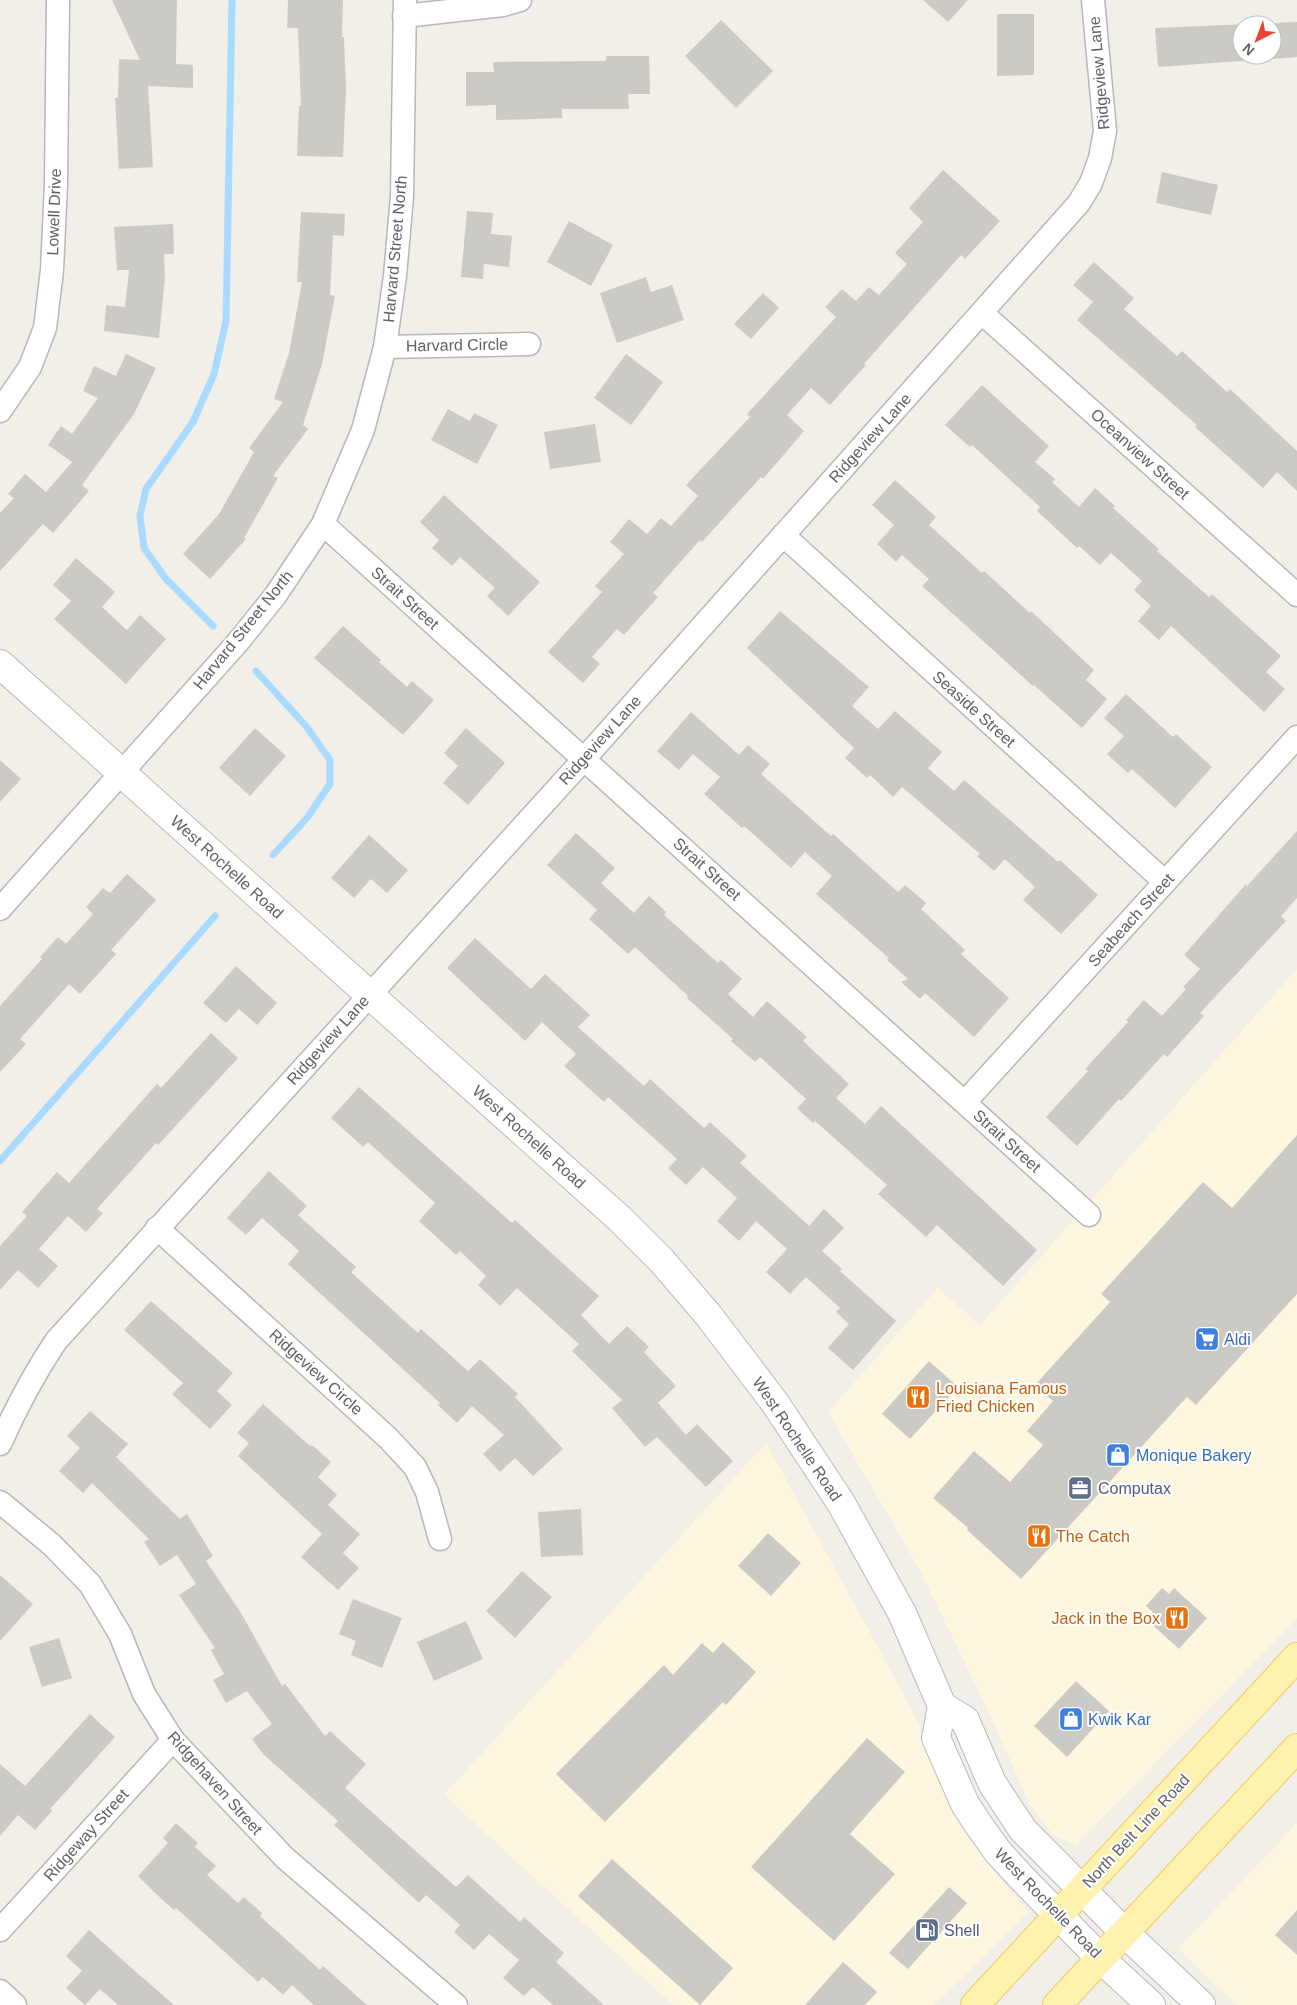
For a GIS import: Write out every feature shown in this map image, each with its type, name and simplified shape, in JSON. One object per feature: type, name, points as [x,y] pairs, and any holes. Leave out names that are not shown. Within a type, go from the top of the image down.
[{"type":"main road","name":"North Belt Line Road","points":[[974,2005],[1297,1657]]},
{"type":"main road","points":[[1058,2005],[1297,1748]]},
{"type":"street","name":"Lowell Drive","points":[[0,411],[30,367],[45,328],[52,270],[56,184],[58,0]]},
{"type":"street","points":[[404,8],[503,5],[520,0]]},
{"type":"street","name":"Ridgeview Lane","points":[[0,1444],[18,1404],[37,1369],[56,1341],[585,758],[1078,203],[1091,183],[1100,158],[1105,131],[1093,0]]},
{"type":"street","name":"Harvard Street North","points":[[0,908],[238,642],[275,596],[323,524],[363,430],[385,347],[395,276],[402,196],[404,8]]},
{"type":"street","name":"Oceanview Street","points":[[982,313],[1297,595]]},
{"type":"street","name":"Harvard Circle","points":[[385,347],[529,344]]},
{"type":"street","name":"Strait Street","points":[[323,524],[585,758],[1089,1215]]},
{"type":"street","name":"Seaside Street","points":[[783,535],[1165,882]]},
{"type":"street","name":"West Rochelle Road","points":[[0,664],[620,1219],[662,1261],[709,1316],[775,1403],[841,1503],[902,1613],[942,1706],[936,1738],[965,1804],[998,1852],[1101,1959],[1151,2005]]},
{"type":"street","name":"Seabeach Street","points":[[965,1102],[1297,737]]},
{"type":"street","name":"Ridgeview Circle","points":[[157,1228],[388,1438],[415,1467],[427,1492],[440,1539]]},
{"type":"street","name":"Ridgehaven Street","points":[[0,1502],[52,1545],[90,1584],[120,1634],[144,1694],[173,1740],[285,1858],[456,2005]]},
{"type":"street","name":"West Rochelle Road","points":[[942,1706],[965,1720],[992,1783],[1023,1830],[1124,1933],[1201,2005]]},
{"type":"street","name":"Ridgeway Street","points":[[0,1930],[173,1740]]},
{"type":"street","points":[[0,1991],[15,2005]]},
{"type":"shaded area","points":[[1297,969],[1297,1618],[1076,1845],[1053,1835],[1030,1805],[990,1715],[920,1570],[828,1412],[938,1288],[980,1325]]},
{"type":"shaded area","points":[[766,1443],[903,1693],[986,1861],[1028,1912],[934,2005],[673,2005],[444,1795]]},
{"type":"shaded area","points":[[1297,1823],[1297,2005],[1237,2005],[1178,1949]]},
{"type":"building","points":[[112,0],[177,0],[176,64],[193,65],[193,88],[148,86],[153,167],[119,169],[115,98],[118,98],[119,59],[140,60]]},
{"type":"building","points":[[288,0],[343,0],[342,37],[344,37],[346,90],[343,157],[297,156],[299,106],[301,106],[298,28],[287,28]]},
{"type":"building","points":[[923,0],[968,0],[948,22]]},
{"type":"building","points":[[997,14],[1034,14],[1034,75],[997,76]]},
{"type":"building","points":[[721,20],[773,71],[736,108],[685,56]]},
{"type":"building","points":[[1297,22],[1297,57],[1282,58],[1282,23]]},
{"type":"building","points":[[1232,25],[1232,62],[1158,67],[1155,28]]},
{"type":"building","points":[[606,56],[649,56],[650,94],[628,94],[629,109],[562,109],[562,118],[496,120],[496,105],[466,106],[466,72],[494,72],[493,62],[606,61]]},
{"type":"building","points":[[943,170],[1000,221],[965,259],[961,255],[830,405],[811,388],[787,415],[804,431],[763,479],[761,477],[702,542],[700,540],[653,593],[658,597],[624,635],[617,629],[592,657],[600,664],[583,683],[548,652],[602,592],[595,586],[624,554],[610,542],[629,519],[647,534],[661,518],[671,526],[698,496],[686,485],[750,417],[747,414],[836,317],[825,307],[842,289],[856,301],[869,287],[879,295],[907,264],[895,253],[923,222],[909,208]]},
{"type":"building","points":[[1162,172],[1218,185],[1211,215],[1156,203]]},
{"type":"building","points":[[467,211],[493,213],[491,234],[512,236],[509,267],[484,264],[483,279],[461,277]]},
{"type":"building","points":[[301,212],[345,214],[344,236],[333,235],[330,295],[335,296],[322,364],[303,425],[308,429],[273,476],[278,478],[244,538],[246,539],[210,579],[183,554],[219,514],[254,452],[249,448],[283,402],[274,399],[289,353],[302,282],[297,282]]},
{"type":"building","points":[[569,221],[613,245],[591,286],[547,262]]},
{"type":"building","points":[[173,224],[174,254],[164,254],[165,277],[159,338],[104,331],[106,305],[125,307],[129,270],[117,270],[114,227]]},
{"type":"building","points":[[1094,262],[1134,298],[1124,309],[1177,356],[1182,351],[1227,392],[1230,389],[1297,451],[1297,491],[1277,472],[1263,488],[1195,427],[1197,425],[1077,320],[1093,302],[1073,285]]},
{"type":"building","points":[[646,277],[651,292],[672,285],[684,320],[617,343],[600,293]]},
{"type":"building","points":[[763,293],[779,308],[751,339],[734,324]]},
{"type":"building","points":[[126,354],[156,368],[134,414],[82,485],[89,491],[53,533],[43,524],[0,571],[0,513],[14,498],[8,494],[25,474],[46,492],[72,462],[48,445],[61,426],[72,434],[98,398],[83,391],[94,366],[116,376]]},
{"type":"building","points":[[626,354],[663,382],[631,425],[594,398]]},
{"type":"building","points":[[982,385],[1049,446],[1035,462],[1055,479],[1052,482],[1079,507],[1095,488],[1115,506],[1113,508],[1159,549],[1157,551],[1209,597],[1212,594],[1281,656],[1266,672],[1285,689],[1264,712],[1171,626],[1159,640],[1138,621],[1151,606],[1134,590],[1142,581],[1111,553],[1100,565],[1079,546],[1077,548],[1037,511],[1040,507],[972,445],[970,447],[945,425]]},
{"type":"building","points":[[448,409],[470,421],[474,413],[498,425],[477,464],[431,440]]},
{"type":"building","points":[[595,424],[601,462],[550,469],[544,432]]},
{"type":"building","points":[[895,480],[936,517],[929,525],[982,573],[984,571],[1030,613],[1031,611],[1094,670],[1086,680],[1107,699],[1082,728],[922,586],[929,579],[902,555],[896,562],[877,544],[894,525],[872,505]]},
{"type":"building","points":[[444,495],[540,582],[508,616],[487,596],[495,588],[460,557],[452,566],[432,548],[439,540],[420,522]]},
{"type":"building","points":[[76,558],[115,592],[102,607],[127,630],[140,615],[166,639],[126,684],[54,619],[71,601],[53,585]]},
{"type":"building","points":[[780,611],[869,687],[852,706],[878,729],[895,711],[942,752],[928,768],[954,791],[964,780],[1058,862],[1060,860],[1098,895],[1061,934],[1023,900],[1035,887],[1005,859],[994,871],[977,856],[980,854],[902,787],[893,797],[870,775],[867,778],[845,758],[854,748],[747,648]]},
{"type":"building","points":[[343,626],[381,660],[379,662],[407,687],[412,681],[434,700],[403,735],[314,658]]},
{"type":"building","points":[[1126,694],[1173,737],[1176,734],[1212,767],[1175,808],[1132,769],[1128,773],[1107,754],[1124,736],[1104,718]]},
{"type":"building","points":[[691,712],[739,755],[748,745],[770,764],[761,774],[831,836],[833,834],[898,892],[905,885],[926,903],[921,909],[965,950],[961,954],[1009,998],[974,1037],[925,993],[920,999],[901,982],[908,979],[887,960],[889,958],[816,894],[832,876],[805,852],[791,868],[744,826],[742,828],[704,794],[720,777],[693,754],[679,770],[657,751]]},
{"type":"building","points":[[255,728],[286,756],[250,796],[219,768]]},
{"type":"building","points":[[466,728],[505,763],[468,805],[443,783],[458,766],[444,753]]},
{"type":"building","points":[[0,760],[21,779],[0,802]]},
{"type":"building","points":[[1297,831],[1297,898],[1281,916],[1286,921],[1200,1013],[1204,1016],[1167,1057],[1164,1054],[1121,1101],[1119,1099],[1077,1146],[1046,1117],[1088,1071],[1085,1069],[1128,1022],[1126,1020],[1144,1000],[1162,1016],[1186,989],[1183,987],[1200,969],[1184,955],[1246,884],[1247,886]]},
{"type":"building","points":[[576,833],[615,868],[601,883],[634,913],[649,896],[666,912],[664,915],[718,963],[721,960],[742,979],[728,994],[753,1017],[767,1001],[807,1037],[803,1041],[849,1084],[836,1098],[865,1124],[881,1106],[1037,1250],[1003,1286],[937,1225],[926,1237],[878,1194],[887,1185],[815,1121],[813,1123],[797,1108],[806,1099],[760,1057],[755,1062],[731,1041],[733,1039],[687,998],[688,996],[635,947],[628,954],[589,919],[597,910],[547,865]]},
{"type":"building","points":[[369,835],[408,870],[387,893],[371,879],[354,898],[331,878]]},
{"type":"building","points":[[127,874],[156,900],[111,950],[116,954],[80,994],[69,984],[20,1039],[26,1044],[0,1072],[0,1006],[42,959],[40,957],[58,937],[66,944],[93,914],[86,907],[103,888],[110,893]]},
{"type":"building","points":[[475,938],[531,989],[545,974],[590,1015],[578,1027],[644,1086],[650,1079],[704,1128],[710,1122],[747,1156],[740,1163],[809,1226],[824,1209],[844,1228],[822,1251],[842,1269],[840,1271],[896,1321],[853,1370],[828,1348],[849,1324],[836,1312],[840,1308],[806,1277],[790,1294],[766,1272],[787,1249],[756,1221],[739,1241],[717,1221],[737,1198],[703,1167],[686,1185],[668,1168],[677,1159],[608,1097],[604,1102],[564,1066],[576,1054],[542,1022],[525,1041],[447,968]]},
{"type":"building","points":[[236,966],[277,1003],[257,1025],[239,1009],[226,1023],[203,1003]]},
{"type":"building","points":[[211,1033],[238,1058],[158,1145],[156,1143],[97,1209],[103,1213],[86,1232],[68,1216],[39,1249],[58,1266],[38,1288],[18,1270],[0,1290],[0,1246],[27,1216],[22,1212],[57,1172],[69,1183],[157,1084],[161,1088]]},
{"type":"building","points":[[359,1087],[512,1223],[515,1220],[599,1296],[581,1315],[609,1344],[627,1326],[649,1347],[644,1352],[676,1386],[658,1403],[686,1435],[697,1424],[733,1461],[706,1487],[657,1437],[645,1447],[612,1408],[622,1400],[572,1351],[579,1344],[517,1288],[500,1306],[478,1285],[486,1276],[460,1251],[456,1255],[419,1221],[435,1203],[368,1142],[363,1147],[331,1118]]},
{"type":"building","points":[[1297,1135],[1297,1294],[1196,1405],[1187,1397],[1021,1579],[967,1530],[968,1528],[933,1498],[974,1451],[1010,1482],[1043,1445],[1027,1431],[1053,1401],[1035,1385],[1110,1302],[1101,1294],[1203,1182],[1232,1208]]},
{"type":"building","points":[[269,1171],[307,1206],[298,1215],[356,1267],[351,1272],[418,1333],[421,1329],[468,1371],[480,1359],[518,1394],[515,1397],[563,1449],[533,1476],[515,1458],[500,1472],[483,1454],[504,1435],[472,1406],[457,1423],[438,1405],[440,1403],[288,1264],[299,1251],[262,1218],[246,1235],[227,1218]]},
{"type":"building","points":[[151,1301],[233,1373],[217,1391],[232,1405],[210,1429],[172,1394],[183,1383],[124,1330]]},
{"type":"building","points":[[929,1361],[958,1387],[910,1439],[882,1414]]},
{"type":"building","points":[[263,1404],[331,1462],[318,1477],[337,1495],[328,1505],[360,1534],[343,1553],[359,1568],[338,1590],[301,1557],[322,1534],[238,1456],[249,1443],[237,1433]]},
{"type":"building","points":[[90,1411],[128,1444],[116,1457],[180,1519],[187,1514],[213,1556],[206,1561],[241,1613],[282,1686],[285,1684],[325,1736],[330,1731],[366,1764],[345,1788],[456,1887],[468,1875],[520,1922],[524,1917],[564,1953],[556,1962],[604,2005],[553,2005],[533,1987],[524,1996],[503,1978],[519,1960],[489,1934],[474,1950],[454,1932],[460,1925],[426,1895],[419,1903],[334,1825],[338,1821],[263,1754],[252,1739],[272,1724],[247,1691],[226,1703],[213,1680],[224,1674],[211,1650],[215,1648],[179,1595],[196,1584],[177,1555],[160,1566],[144,1542],[149,1539],[92,1483],[83,1493],[59,1471],[80,1448],[67,1436]]},
{"type":"building","points":[[581,1509],[583,1555],[541,1557],[538,1512]]},
{"type":"building","points":[[768,1533],[801,1563],[771,1596],[738,1566]]},
{"type":"building","points":[[522,1571],[552,1597],[515,1638],[486,1611]]},
{"type":"building","points":[[0,1575],[33,1604],[0,1641]]},
{"type":"building","name":"Jack in the Box","points":[[1162,1588],[1169,1594],[1174,1588],[1207,1618],[1179,1649],[1146,1619],[1153,1612],[1146,1606]]},
{"type":"building","points":[[353,1599],[402,1618],[382,1668],[351,1655],[356,1641],[339,1634]]},
{"type":"building","points":[[466,1621],[483,1659],[434,1681],[417,1642]]},
{"type":"building","points":[[59,1638],[72,1678],[42,1687],[29,1647]]},
{"type":"building","points":[[723,1642],[756,1672],[726,1705],[723,1702],[605,1822],[556,1774],[664,1665],[673,1675],[702,1643],[713,1653]]},
{"type":"building","name":"Kwik Kar","points":[[1076,1681],[1109,1711],[1067,1757],[1034,1726]]},
{"type":"building","points":[[90,1714],[115,1737],[50,1809],[52,1811],[35,1830],[18,1815],[0,1836],[0,1764],[25,1786]]},
{"type":"building","points":[[867,1738],[905,1772],[850,1834],[895,1874],[834,1941],[751,1867]]},
{"type":"building","points":[[176,1823],[198,1843],[195,1847],[216,1866],[207,1875],[238,1903],[244,1897],[262,1913],[260,1916],[320,1970],[323,1966],[367,2005],[314,2005],[292,1985],[283,1995],[263,1977],[258,1982],[176,1908],[174,1910],[155,1893],[138,1876],[168,1843],[163,1838]]},
{"type":"building","points":[[612,1859],[733,1968],[700,2005],[578,1896]]},
{"type":"building","name":"Shell","points":[[949,1887],[967,1903],[908,1969],[889,1953]]},
{"type":"building","points":[[1297,1910],[1297,1955],[1275,1935]]},
{"type":"building","points":[[89,1930],[174,2005],[118,2005],[100,1989],[85,2005],[66,1988],[82,1971],[66,1956]]},
{"type":"building","points":[[843,1962],[877,1992],[865,2005],[805,2005]]},
{"type":"waterway","points":[[213,626],[166,579],[144,548],[140,516],[146,489],[193,422],[214,374],[226,321],[232,0]]},
{"type":"waterway","points":[[256,671],[306,726],[330,760],[330,784],[307,818],[273,855]]},
{"type":"waterway","points":[[0,1161],[215,916]]},
{"type":"place","name":"Aldi","points":[[1207,1339]]},
{"type":"place","name":"Louisiana Famous Fried Chicken","points":[[918,1397]]},
{"type":"place","name":"Monique Bakery","points":[[1118,1455]]},
{"type":"place","name":"Computax","points":[[1080,1488]]},
{"type":"place","name":"The Catch","points":[[1039,1536]]},
{"type":"place","name":"Jack in the Box","points":[[1177,1618]]},
{"type":"place","name":"Kwik Kar","points":[[1071,1719]]},
{"type":"place","name":"Shell","points":[[927,1930]]}]
